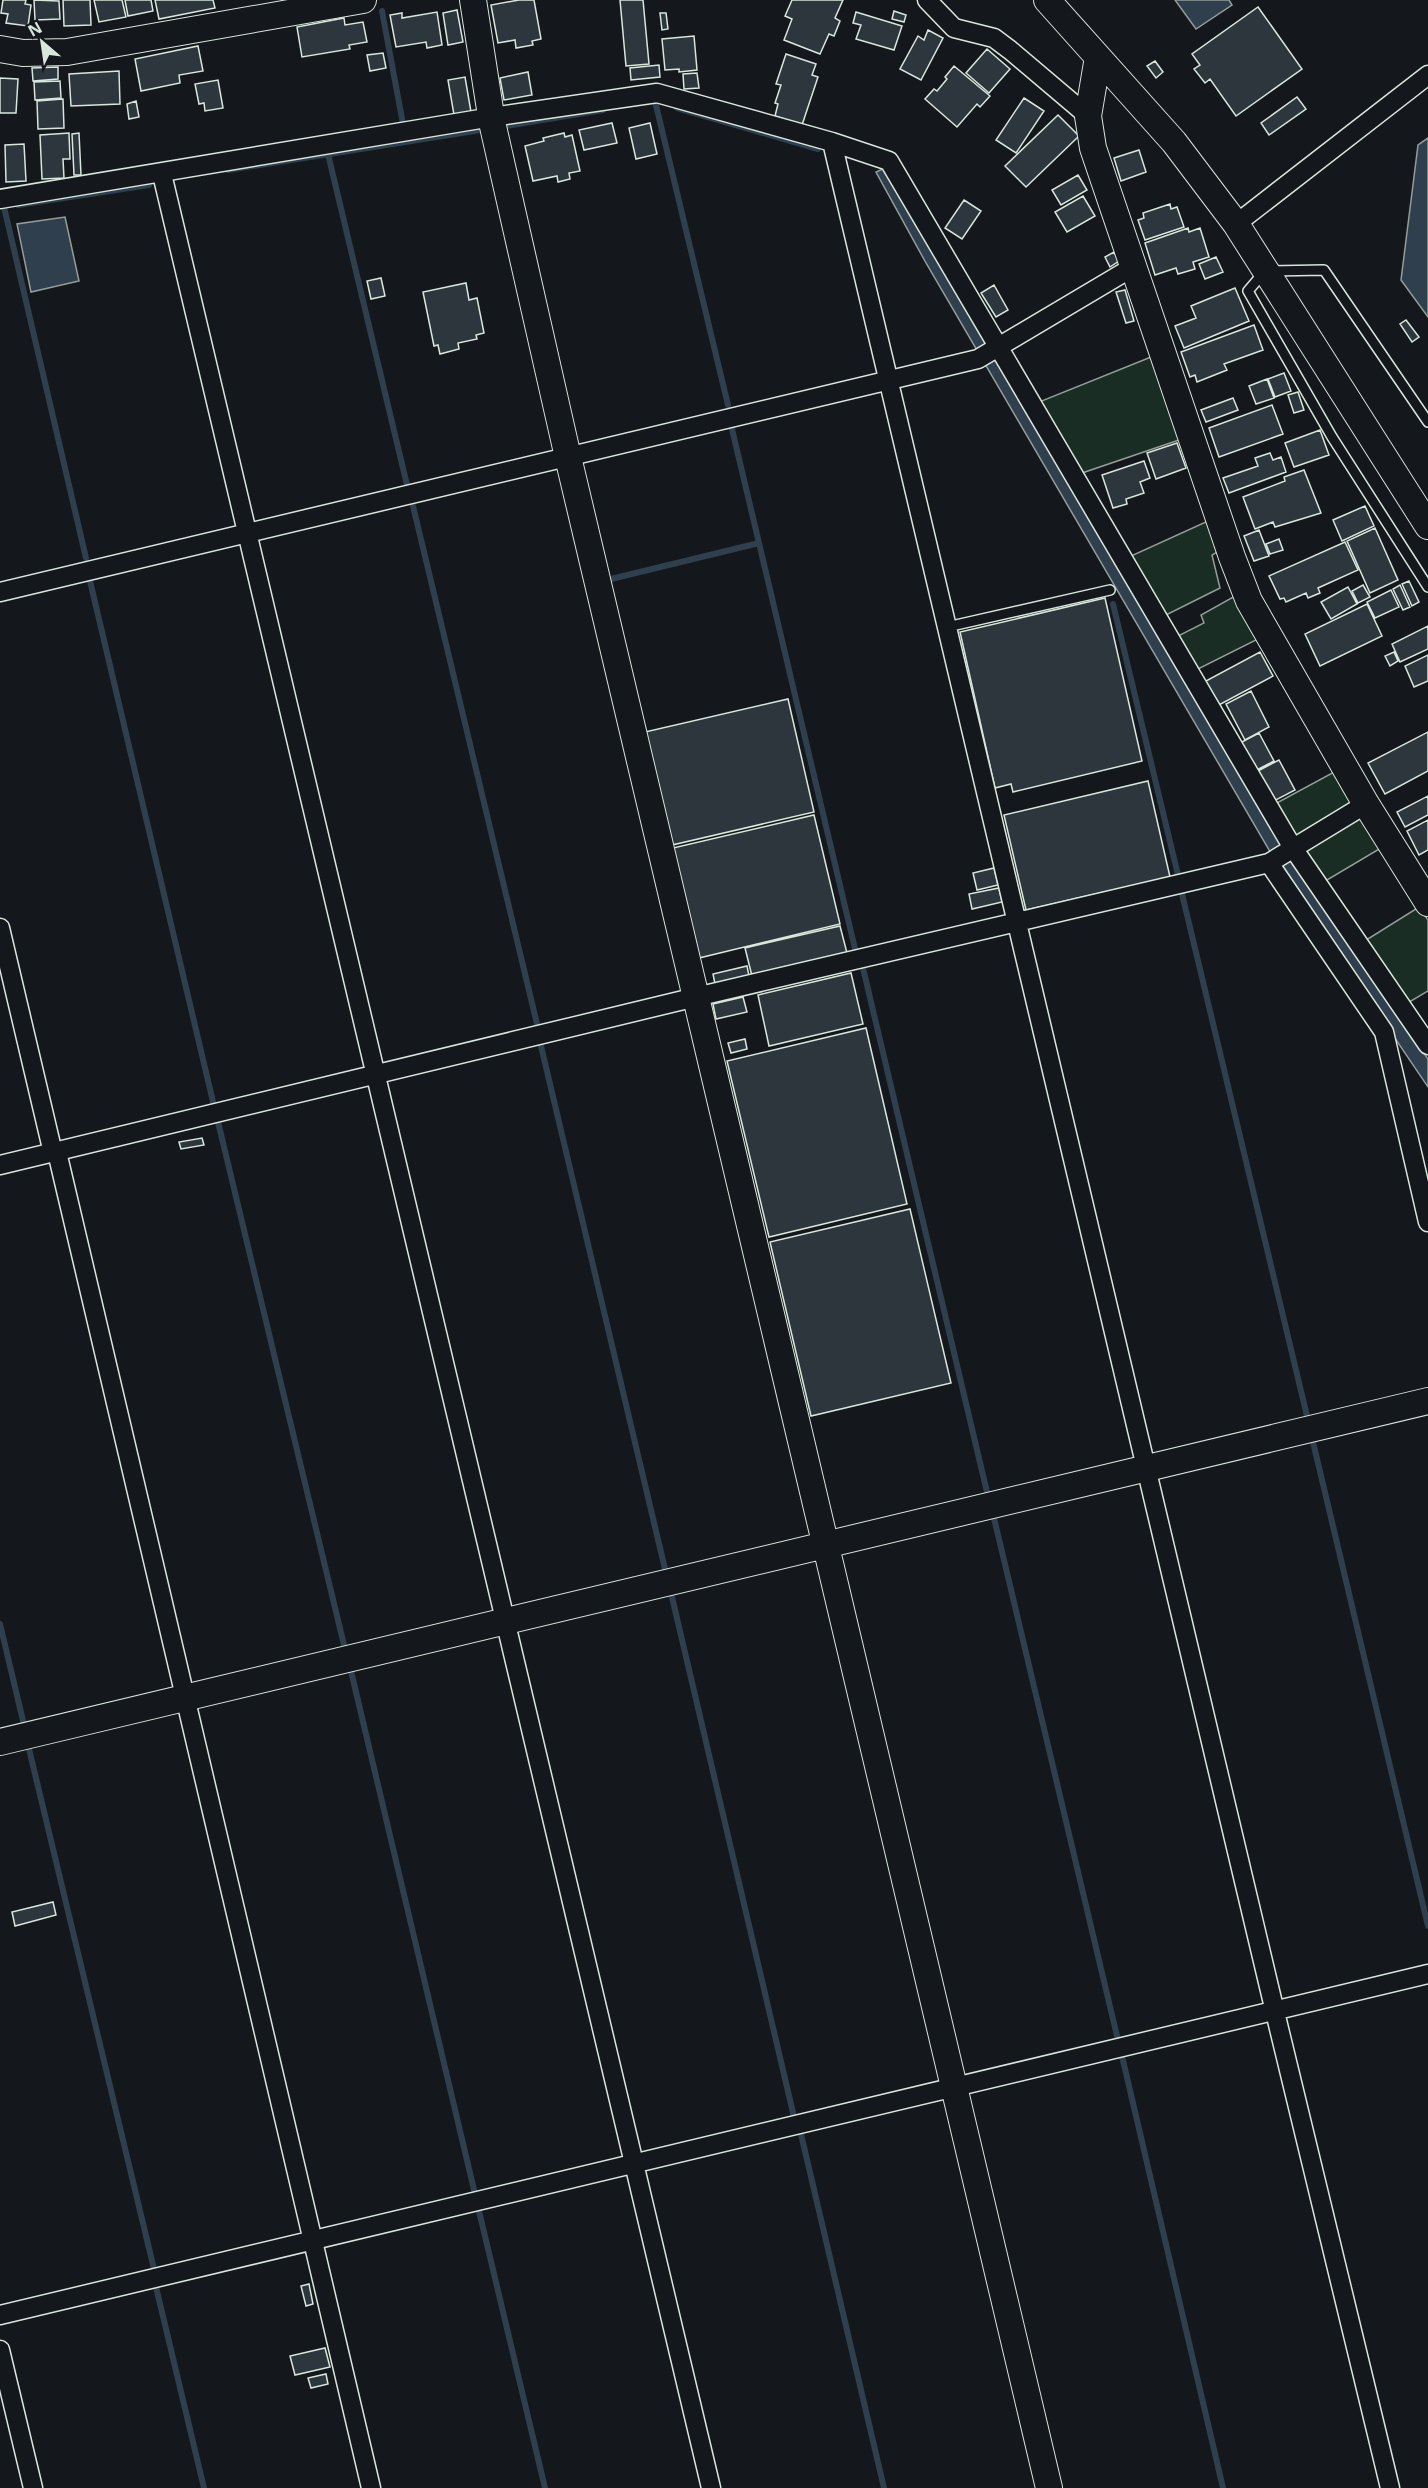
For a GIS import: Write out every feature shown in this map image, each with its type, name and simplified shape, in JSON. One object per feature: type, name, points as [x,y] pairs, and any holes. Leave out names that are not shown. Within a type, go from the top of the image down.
[{"type":"street","points":[[0,50],[23,53],[67,52],[288,6],[363,0]]},
{"type":"street","points":[[473,0],[493,124],[568,457],[1049,2488]]},
{"type":"street","points":[[927,0],[954,28],[993,38],[1010,50],[1088,116]]},
{"type":"street","points":[[1047,0],[1174,142],[1236,224],[1428,526]]},
{"type":"street","points":[[1098,57],[1088,116],[1093,148],[1228,546],[1249,600],[1366,804],[1428,903]]},
{"type":"street","points":[[1236,224],[1428,75]]},
{"type":"street","points":[[0,199],[493,124],[657,93],[832,142],[890,161],[997,348],[1292,849],[1428,1046]]},
{"type":"street","points":[[832,142],[1390,2488]]},
{"type":"street","points":[[162,174],[711,2488]]},
{"type":"street","points":[[0,592],[978,359],[1133,267]]},
{"type":"street","points":[[0,1165],[696,997],[1269,863],[1366,804]]},
{"type":"street","points":[[1269,863],[1384,1032],[1428,1222]]},
{"type":"street","points":[[0,928],[185,1698],[371,2488]]},
{"type":"street","points":[[0,1742],[1428,1401]]},
{"type":"street","points":[[0,2315],[1428,1974]]},
{"type":"street","points":[[0,2350],[33,2488]]},
{"type":"lane","points":[[1428,422],[1324,270],[1265,271],[1248,291],[1332,437],[1428,586]]},
{"type":"lane","points":[[947,627],[1110,590]]},
{"type":"green space","points":[[1151,357],[1179,440],[1082,473],[1039,402]]},
{"type":"green space","points":[[1208,521],[1219,551],[1212,555],[1220,588],[1164,616],[1131,556]]},
{"type":"green space","points":[[1235,596],[1258,639],[1194,671],[1176,637],[1204,623],[1201,615]]},
{"type":"green space","points":[[1336,771],[1352,799],[1349,807],[1292,840],[1273,805]]},
{"type":"green space","points":[[1356,816],[1364,817],[1381,848],[1322,883],[1300,851]]},
{"type":"green space","points":[[1419,907],[1428,920],[1428,991],[1406,1004],[1363,942]]},
{"type":"water","points":[[1175,0],[1229,0],[1232,5],[1196,29]]},
{"type":"water","points":[[1428,138],[1428,317],[1401,280],[1418,145]]},
{"type":"water","points":[[885,168],[1290,858],[1428,1059],[1428,1087],[1279,867],[926,263],[876,172]]},
{"type":"water","points":[[65,217],[79,281],[31,292],[17,224]]},
{"type":"building","points":[[3,0],[26,0],[25,4],[31,5],[28,26],[6,23],[8,14],[1,13]]},
{"type":"building","points":[[34,0],[59,1],[60,19],[35,20]]},
{"type":"building","points":[[63,0],[90,0],[91,25],[64,26]]},
{"type":"building","points":[[94,0],[122,0],[126,17],[99,22]]},
{"type":"building","points":[[125,0],[151,0],[153,11],[128,16]]},
{"type":"building","points":[[155,0],[213,0],[215,8],[159,19]]},
{"type":"building","points":[[534,0],[541,39],[532,41],[533,45],[516,48],[515,40],[498,43],[491,5]]},
{"type":"building","points":[[620,0],[643,0],[649,64],[626,66]]},
{"type":"building","points":[[792,0],[843,0],[835,18],[840,21],[834,36],[829,34],[820,54],[784,40],[792,19],[785,16]]},
{"type":"building","points":[[1258,7],[1302,69],[1236,116],[1210,79],[1205,83],[1194,69],[1200,65],[1192,54]]},
{"type":"building","points":[[457,10],[463,42],[448,45],[443,13]]},
{"type":"building","points":[[894,11],[906,15],[904,22],[892,19]]},
{"type":"building","points":[[437,12],[442,45],[427,48],[426,42],[396,47],[390,15],[402,13],[402,18]]},
{"type":"building","points":[[856,12],[902,26],[894,50],[856,39],[861,25],[853,23]]},
{"type":"building","points":[[660,13],[666,13],[668,29],[662,30]]},
{"type":"building","points":[[344,18],[345,25],[363,22],[367,42],[349,45],[350,49],[302,57],[297,27]]},
{"type":"building","points":[[928,30],[943,38],[921,80],[900,69],[918,36],[924,40]]},
{"type":"building","points":[[694,36],[697,70],[679,72],[679,69],[665,70],[662,39]]},
{"type":"building","points":[[198,46],[203,71],[179,75],[180,83],[141,91],[135,59]]},
{"type":"building","points":[[987,49],[1010,69],[989,93],[966,73]]},
{"type":"building","points":[[383,53],[386,68],[370,71],[367,55]]},
{"type":"building","points":[[786,54],[816,64],[812,75],[818,77],[802,125],[775,116],[778,104],[775,103],[781,85],[776,84]]},
{"type":"building","points":[[1155,61],[1163,72],[1156,78],[1147,66]]},
{"type":"building","points":[[659,65],[660,77],[631,80],[630,68]]},
{"type":"building","points":[[954,66],[990,96],[980,107],[977,104],[957,127],[925,99],[934,89],[937,91]]},
{"type":"building","points":[[58,67],[58,79],[33,81],[32,68]]},
{"type":"building","points":[[119,71],[120,104],[71,106],[69,74]]},
{"type":"building","points":[[528,72],[532,95],[504,100],[500,78]]},
{"type":"building","points":[[697,73],[699,88],[684,89],[683,74]]},
{"type":"building","points":[[465,77],[471,112],[454,115],[448,80]]},
{"type":"building","points":[[0,78],[18,79],[16,113],[0,113]]},
{"type":"building","points":[[218,80],[223,108],[205,111],[204,103],[199,104],[195,84]]},
{"type":"building","points":[[60,81],[61,98],[35,100],[34,82]]},
{"type":"building","points":[[1297,97],[1306,109],[1269,135],[1261,123]]},
{"type":"building","points":[[1024,98],[1044,111],[1016,153],[996,140]]},
{"type":"building","points":[[63,99],[64,128],[38,129],[37,101]]},
{"type":"building","points":[[136,101],[139,117],[129,119],[127,104]]},
{"type":"building","points":[[1058,115],[1079,136],[1026,187],[1005,166]]},
{"type":"building","points":[[612,123],[617,143],[584,150],[579,130]]},
{"type":"building","points":[[650,123],[657,154],[636,159],[629,128]]},
{"type":"building","points":[[69,133],[70,159],[63,159],[64,178],[42,179],[40,135]]},
{"type":"building","points":[[79,133],[81,175],[74,175],[72,134]]},
{"type":"building","points":[[564,133],[565,137],[572,135],[580,171],[569,173],[570,179],[558,182],[557,176],[533,181],[525,146],[544,141],[543,138]]},
{"type":"building","points":[[24,144],[26,181],[6,182],[5,145]]},
{"type":"building","points":[[1139,150],[1146,172],[1121,181],[1114,158]]},
{"type":"building","points":[[1078,175],[1087,190],[1061,205],[1052,190]]},
{"type":"building","points":[[1083,196],[1095,216],[1067,232],[1055,212]]},
{"type":"building","points":[[964,200],[981,211],[962,239],[945,228]]},
{"type":"building","points":[[1170,204],[1171,209],[1177,207],[1184,227],[1145,240],[1138,220],[1144,218],[1143,213]]},
{"type":"building","points":[[1188,228],[1189,232],[1200,228],[1209,257],[1193,262],[1195,269],[1178,274],[1176,268],[1155,275],[1145,243]]},
{"type":"building","points":[[1114,252],[1119,261],[1110,267],[1105,257]]},
{"type":"building","points":[[1216,257],[1223,272],[1205,279],[1199,264]]},
{"type":"building","points":[[381,278],[385,296],[371,299],[367,281]]},
{"type":"building","points":[[466,283],[469,300],[477,298],[484,333],[476,335],[477,339],[458,343],[459,349],[440,354],[438,345],[434,346],[423,292]]},
{"type":"building","points":[[994,285],[1008,310],[996,317],[981,293]]},
{"type":"building","points":[[1235,288],[1249,321],[1184,348],[1175,326],[1196,318],[1191,306]]},
{"type":"building","points":[[1125,290],[1134,321],[1126,323],[1116,292]]},
{"type":"building","points":[[1406,320],[1419,337],[1412,342],[1400,324]]},
{"type":"building","points":[[1254,325],[1263,350],[1224,364],[1227,370],[1197,382],[1195,375],[1190,377],[1181,352]]},
{"type":"building","points":[[1284,373],[1291,391],[1275,397],[1268,379]]},
{"type":"building","points":[[1267,379],[1274,398],[1256,404],[1249,386]]},
{"type":"building","points":[[1298,392],[1304,410],[1294,413],[1288,395]]},
{"type":"building","points":[[1233,398],[1238,410],[1206,422],[1201,410]]},
{"type":"building","points":[[1272,405],[1283,434],[1219,457],[1209,428]]},
{"type":"building","points":[[1320,430],[1329,455],[1294,467],[1285,443]]},
{"type":"building","points":[[1177,443],[1186,468],[1156,479],[1147,453]]},
{"type":"building","points":[[1270,453],[1273,460],[1281,457],[1286,472],[1229,493],[1223,478],[1258,466],[1255,458]]},
{"type":"building","points":[[1144,461],[1150,478],[1140,482],[1144,493],[1126,499],[1127,504],[1113,508],[1102,475]]},
{"type":"building","points":[[1304,470],[1321,513],[1275,527],[1273,522],[1255,529],[1243,497],[1285,481],[1284,477]]},
{"type":"building","points":[[1365,506],[1374,526],[1342,541],[1333,520]]},
{"type":"building","points":[[1375,528],[1398,580],[1370,593],[1347,541]]},
{"type":"building","points":[[1259,530],[1269,556],[1254,561],[1244,536]]},
{"type":"building","points":[[1279,539],[1283,550],[1270,554],[1266,544]]},
{"type":"building","points":[[1345,542],[1358,570],[1318,588],[1320,593],[1308,598],[1306,593],[1286,602],[1284,598],[1280,599],[1269,576]]},
{"type":"building","points":[[1409,581],[1419,602],[1412,606],[1402,584]]},
{"type":"building","points":[[1363,585],[1370,597],[1358,603],[1352,591]]},
{"type":"building","points":[[1400,585],[1410,607],[1403,610],[1393,589]]},
{"type":"building","points":[[1348,587],[1357,604],[1331,619],[1321,602]]},
{"type":"building","points":[[1391,590],[1399,607],[1375,618],[1367,602]]},
{"type":"building","points":[[1105,598],[1142,761],[1013,792],[1011,784],[995,788],[960,632]]},
{"type":"building","points":[[1367,604],[1382,636],[1320,666],[1305,634]]},
{"type":"building","points":[[1428,626],[1428,649],[1400,662],[1392,644]]},
{"type":"building","points":[[1260,652],[1273,676],[1217,706],[1204,682]]},
{"type":"building","points":[[1394,652],[1398,661],[1390,666],[1385,656]]},
{"type":"building","points":[[1428,655],[1428,681],[1414,687],[1405,666]]},
{"type":"building","points":[[1251,691],[1269,727],[1245,740],[1226,704]]},
{"type":"building","points":[[788,699],[814,812],[672,845],[645,732]]},
{"type":"building","points":[[1428,732],[1428,771],[1385,794],[1368,763]]},
{"type":"building","points":[[1259,733],[1274,761],[1253,772],[1238,744]]},
{"type":"building","points":[[1279,760],[1295,790],[1270,803],[1254,773]]},
{"type":"building","points":[[1148,781],[1170,877],[1026,910],[1004,815]]},
{"type":"building","points":[[1428,796],[1428,815],[1405,827],[1397,812]]},
{"type":"building","points":[[814,815],[840,924],[699,958],[673,848]]},
{"type":"building","points":[[1428,820],[1428,850],[1419,855],[1407,831]]},
{"type":"building","points":[[994,868],[998,885],[977,890],[973,873]]},
{"type":"building","points":[[999,888],[1002,902],[972,909],[969,894]]},
{"type":"building","points":[[840,926],[847,953],[752,976],[745,948]]},
{"type":"building","points":[[747,966],[749,976],[715,984],[713,974]]},
{"type":"building","points":[[851,973],[863,1024],[769,1046],[758,995]]},
{"type":"building","points":[[743,997],[747,1012],[716,1019],[713,1004]]},
{"type":"building","points":[[866,1028],[907,1204],[769,1237],[727,1061]]},
{"type":"building","points":[[745,1039],[747,1049],[731,1053],[728,1043]]},
{"type":"building","points":[[202,1138],[204,1145],[181,1149],[179,1142]]},
{"type":"building","points":[[910,1209],[951,1383],[811,1416],[770,1242]]},
{"type":"building","points":[[53,1902],[56,1915],[15,1926],[12,1912]]},
{"type":"building","points":[[309,2284],[313,2304],[306,2306],[301,2286]]},
{"type":"building","points":[[325,2348],[330,2367],[295,2375],[290,2356]]},
{"type":"building","points":[[326,2374],[328,2384],[311,2388],[308,2378]]},
{"type":"waterway","points":[[382,11],[403,124]]},
{"type":"waterway","points":[[655,101],[728,405]]},
{"type":"waterway","points":[[677,108],[818,149]]},
{"type":"waterway","points":[[500,127],[603,110]]},
{"type":"waterway","points":[[228,170],[487,129]]},
{"type":"waterway","points":[[328,154],[407,485]]},
{"type":"waterway","points":[[18,205],[149,185]]},
{"type":"waterway","points":[[4,207],[86,558]]},
{"type":"waterway","points":[[732,429],[856,953]]},
{"type":"waterway","points":[[413,506],[537,1024]]},
{"type":"waterway","points":[[611,579],[759,543]]},
{"type":"waterway","points":[[90,581],[214,1106]]},
{"type":"waterway","points":[[1113,604],[1178,875]]},
{"type":"waterway","points":[[1182,894],[1307,1416]]},
{"type":"waterway","points":[[863,968],[987,1492]]},
{"type":"waterway","points":[[541,1046],[665,1569]]},
{"type":"waterway","points":[[218,1122],[344,1645]]},
{"type":"waterway","points":[[1313,1442],[1428,1926]]},
{"type":"waterway","points":[[994,1518],[1117,2036]]},
{"type":"waterway","points":[[672,1597],[794,2117]]},
{"type":"waterway","points":[[0,1624],[24,1725]]},
{"type":"waterway","points":[[351,1671],[475,2194]]},
{"type":"waterway","points":[[29,1749],[154,2269]]},
{"type":"waterway","points":[[1122,2056],[1223,2488]]},
{"type":"waterway","points":[[801,2134],[884,2488]]},
{"type":"waterway","points":[[479,2211],[545,2488]]},
{"type":"waterway","points":[[156,2287],[204,2488]]}]
